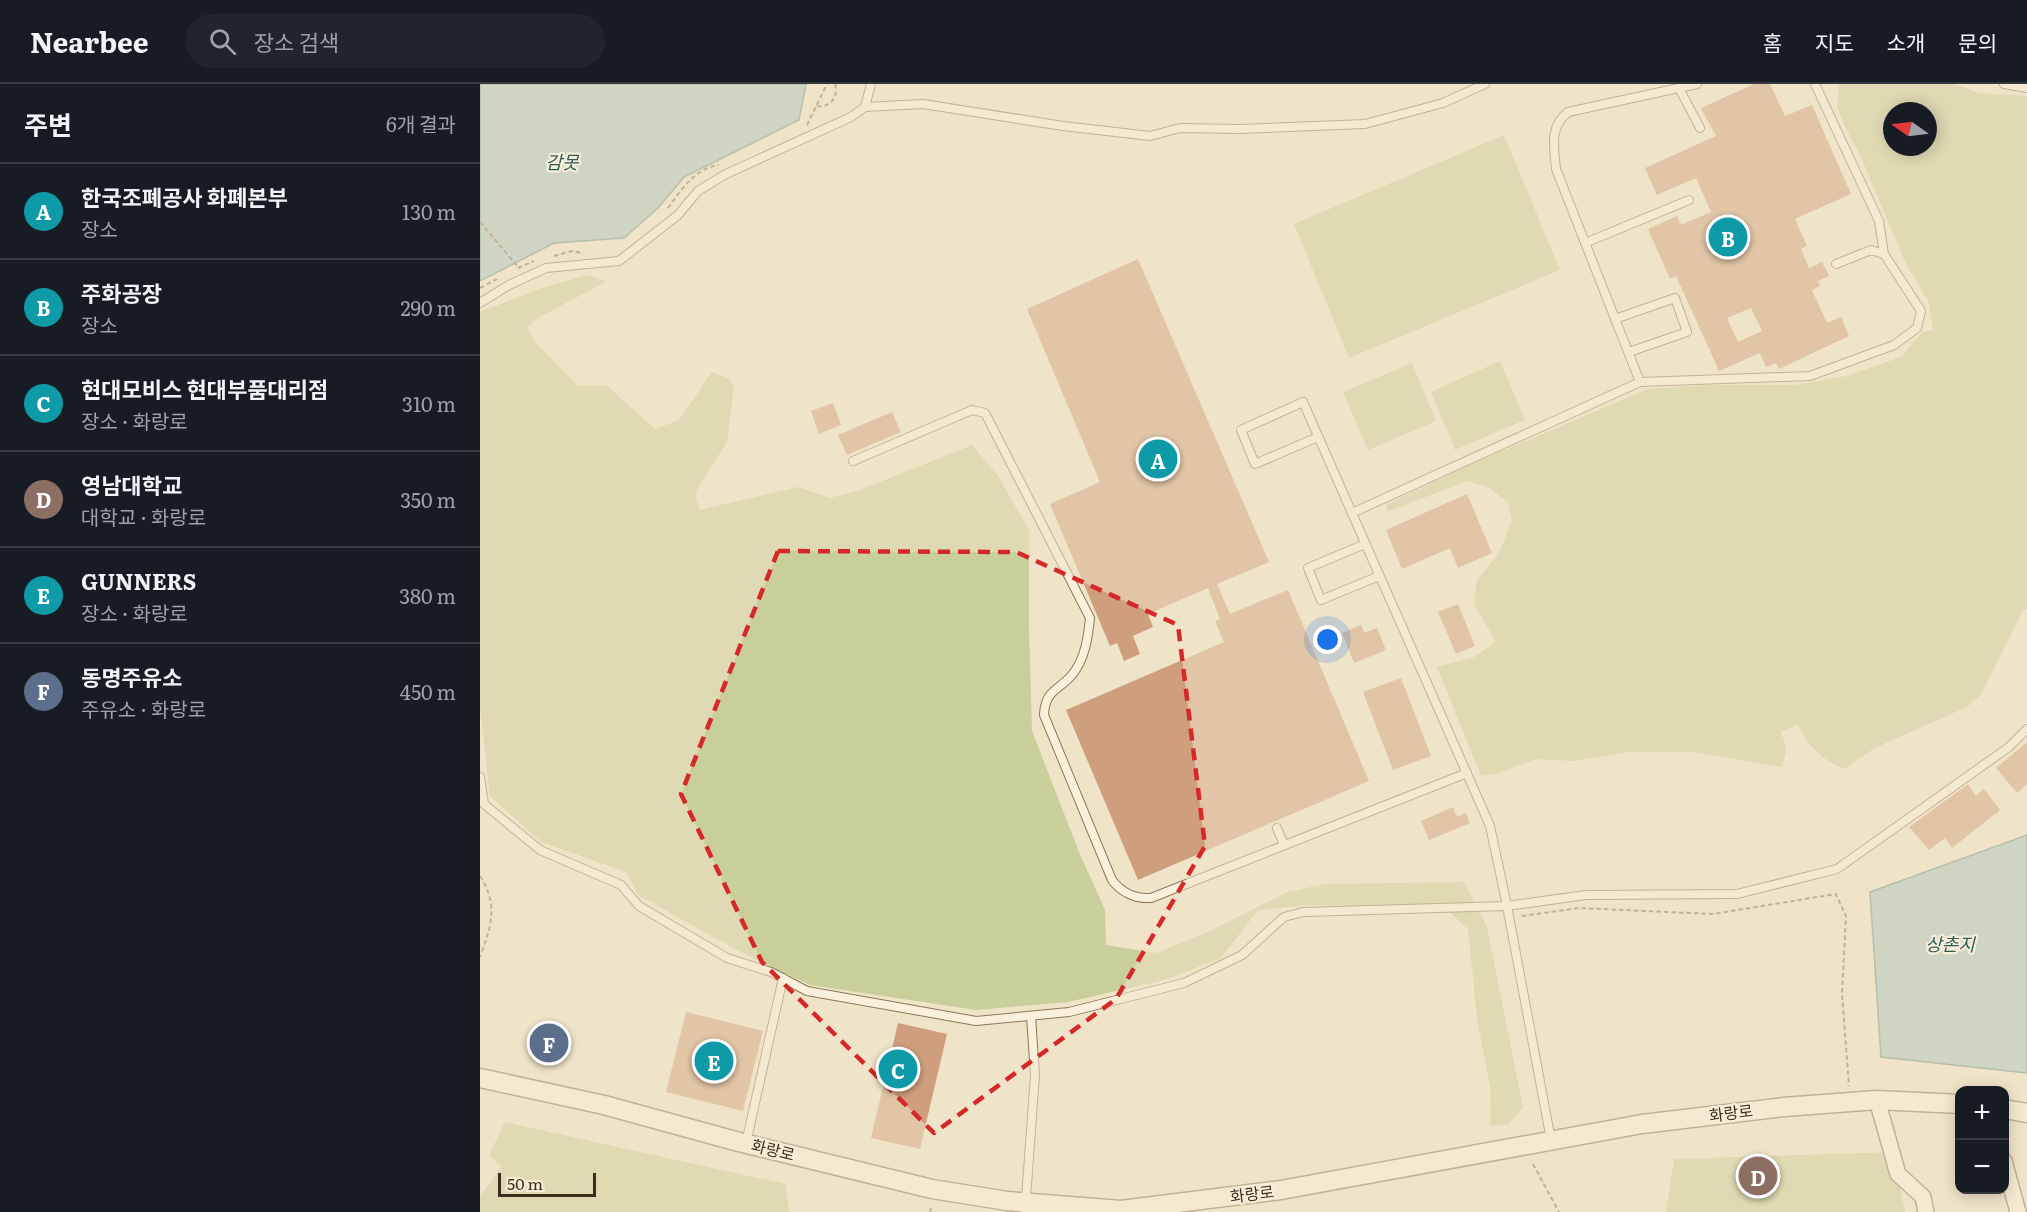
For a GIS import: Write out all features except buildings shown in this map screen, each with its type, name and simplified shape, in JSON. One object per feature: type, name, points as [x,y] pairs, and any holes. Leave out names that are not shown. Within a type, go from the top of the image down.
[{"type":"street","name":"화랑로","points":[[480,1078],[604,1105],[932,1189],[1025,1207],[1121,1210],[1281,1190],[1641,1124],[1784,1107],[1877,1100],[1955,1104]]},
{"type":"street","points":[[1877,1100],[1898,1174],[1923,1197],[1926,1212]]},
{"type":"street","points":[[2009,1110],[2027,1113]]},
{"type":"street","points":[[2009,1179],[2018,1212]]},
{"type":"lane","points":[[865,107],[872,84]]},
{"type":"lane","points":[[480,303],[509,285],[546,268],[620,261],[678,215],[698,191],[726,174],[851,117],[865,107],[923,104],[1063,126],[1150,136],[1180,129],[1365,124],[1443,103],[1485,84]]},
{"type":"lane","points":[[1640,382],[1556,169],[1554,132],[1560,119],[1568,112],[1697,84]]},
{"type":"lane","points":[[1352,513],[1640,382],[1810,376],[1894,345],[1917,328],[1921,311],[1884,254],[1879,221],[1815,84]]},
{"type":"lane","points":[[2004,84],[2027,88]]},
{"type":"lane","points":[[1679,88],[1700,128]]},
{"type":"lane","points":[[1585,243],[1689,200]]},
{"type":"lane","points":[[1836,264],[1871,250],[1884,254]]},
{"type":"lane","points":[[1615,319],[1675,298],[1687,332],[1629,352]]},
{"type":"lane","points":[[1318,437],[1256,464],[1241,430],[1303,402],[1467,773],[1490,826],[1551,1140]]},
{"type":"lane","points":[[853,461],[972,410],[986,413],[1089,618],[1088,638],[1080,661],[1071,676],[1053,690],[1045,702],[1044,715],[1112,880],[1119,889],[1143,898],[1151,898],[1467,773]]},
{"type":"lane","points":[[1365,544],[1308,568],[1320,600],[1379,576]]},
{"type":"lane","points":[[480,777],[484,804],[540,849],[621,885],[639,906],[727,958],[771,972],[807,991],[976,1021],[1069,1012],[1184,983],[1242,955],[1284,917],[1303,912],[1507,906],[1586,895],[1737,894],[1837,869],[2009,747],[2027,729]]},
{"type":"lane","points":[[1277,828],[1284,845]]},
{"type":"lane","points":[[746,1143],[783,978]]},
{"type":"lane","points":[[1025,1207],[1035,1076],[1031,1016]]},
{"type":"path","points":[[805,128],[827,84]]},
{"type":"path","points":[[817,106],[829,105],[835,97],[837,90],[835,84]]},
{"type":"path","points":[[664,215],[683,187],[706,167],[723,165]]},
{"type":"path","points":[[480,222],[519,268]]},
{"type":"path","points":[[551,257],[572,251],[589,255]]},
{"type":"path","points":[[509,273],[541,259]]},
{"type":"path","points":[[480,288],[500,278]]},
{"type":"path","points":[[480,876],[485,884],[493,910],[490,931],[480,956]]},
{"type":"path","points":[[1508,918],[1579,908],[1713,914],[1836,894],[1846,916],[1842,994],[1850,1102]]},
{"type":"path","points":[[1533,1164],[1559,1212]]},
{"type":"highlighted area","points":[[778,551],[1016,552],[1178,625],[1205,846],[1116,999],[934,1133],[762,962],[681,794]]},
{"type":"green space","points":[[1839,84],[1954,84],[1979,93],[2027,96],[2027,609],[2023,611],[1981,695],[1967,707],[1875,748],[1844,769],[1817,752],[1798,725],[1781,732],[1786,750],[1781,767],[1693,752],[1630,752],[1574,761],[1536,759],[1499,773],[1481,776],[1437,667],[1474,657],[1496,642],[1474,604],[1477,580],[1499,553],[1512,521],[1508,503],[1490,488],[1467,481],[1387,512],[1387,504],[1476,462],[1648,389],[1705,385],[1795,385],[1846,376],[1901,357],[1922,332],[1933,330],[1929,303],[1905,262],[1860,155],[1837,106]]},
{"type":"green space","points":[[1504,135],[1560,270],[1349,358],[1294,224]]},
{"type":"green space","points":[[587,275],[607,281],[527,326],[535,342],[578,386],[606,385],[655,429],[679,420],[712,372],[727,378],[734,385],[727,442],[695,493],[699,510],[798,487],[830,498],[857,491],[972,445],[998,476],[1029,530],[1032,731],[1079,852],[1105,910],[1106,945],[1156,953],[1201,935],[1287,892],[1325,884],[1464,882],[1487,927],[1523,1108],[1508,1124],[1490,1126],[1491,1093],[1477,1018],[1468,929],[1445,908],[1309,905],[1258,910],[1221,958],[1165,980],[1068,1002],[976,1010],[810,985],[746,955],[638,895],[626,872],[541,842],[490,796],[480,706],[480,312],[539,289]]},
{"type":"green space","points":[[1500,361],[1525,420],[1455,450],[1431,392]]},
{"type":"green space","points":[[1412,363],[1436,421],[1368,450],[1343,392]]},
{"type":"green space","points":[[505,1122],[786,1184],[789,1212],[480,1212],[480,1195],[501,1166],[489,1155]]},
{"type":"green space","points":[[1893,1152],[1905,1212],[1666,1212],[1674,1159]]},
{"type":"water","name":"감못","points":[[480,84],[806,84],[799,120],[684,177],[658,208],[624,238],[554,243],[480,281]]},
{"type":"water","name":"상촌지","points":[[2027,835],[2027,1073],[1881,1057],[1870,892]]},
{"type":"place","name":"주화공장","points":[[1728,237]]},
{"type":"place","name":"한국조폐공사 화폐본부","points":[[1158,459]]},
{"type":"place","name":"동명주유소","points":[[549,1043]]},
{"type":"place","name":"GUNNERS","points":[[714,1061]]},
{"type":"place","name":"현대모비스 현대부품대리점","points":[[898,1069]]},
{"type":"place","name":"영남대학교","points":[[1758,1176]]}]
